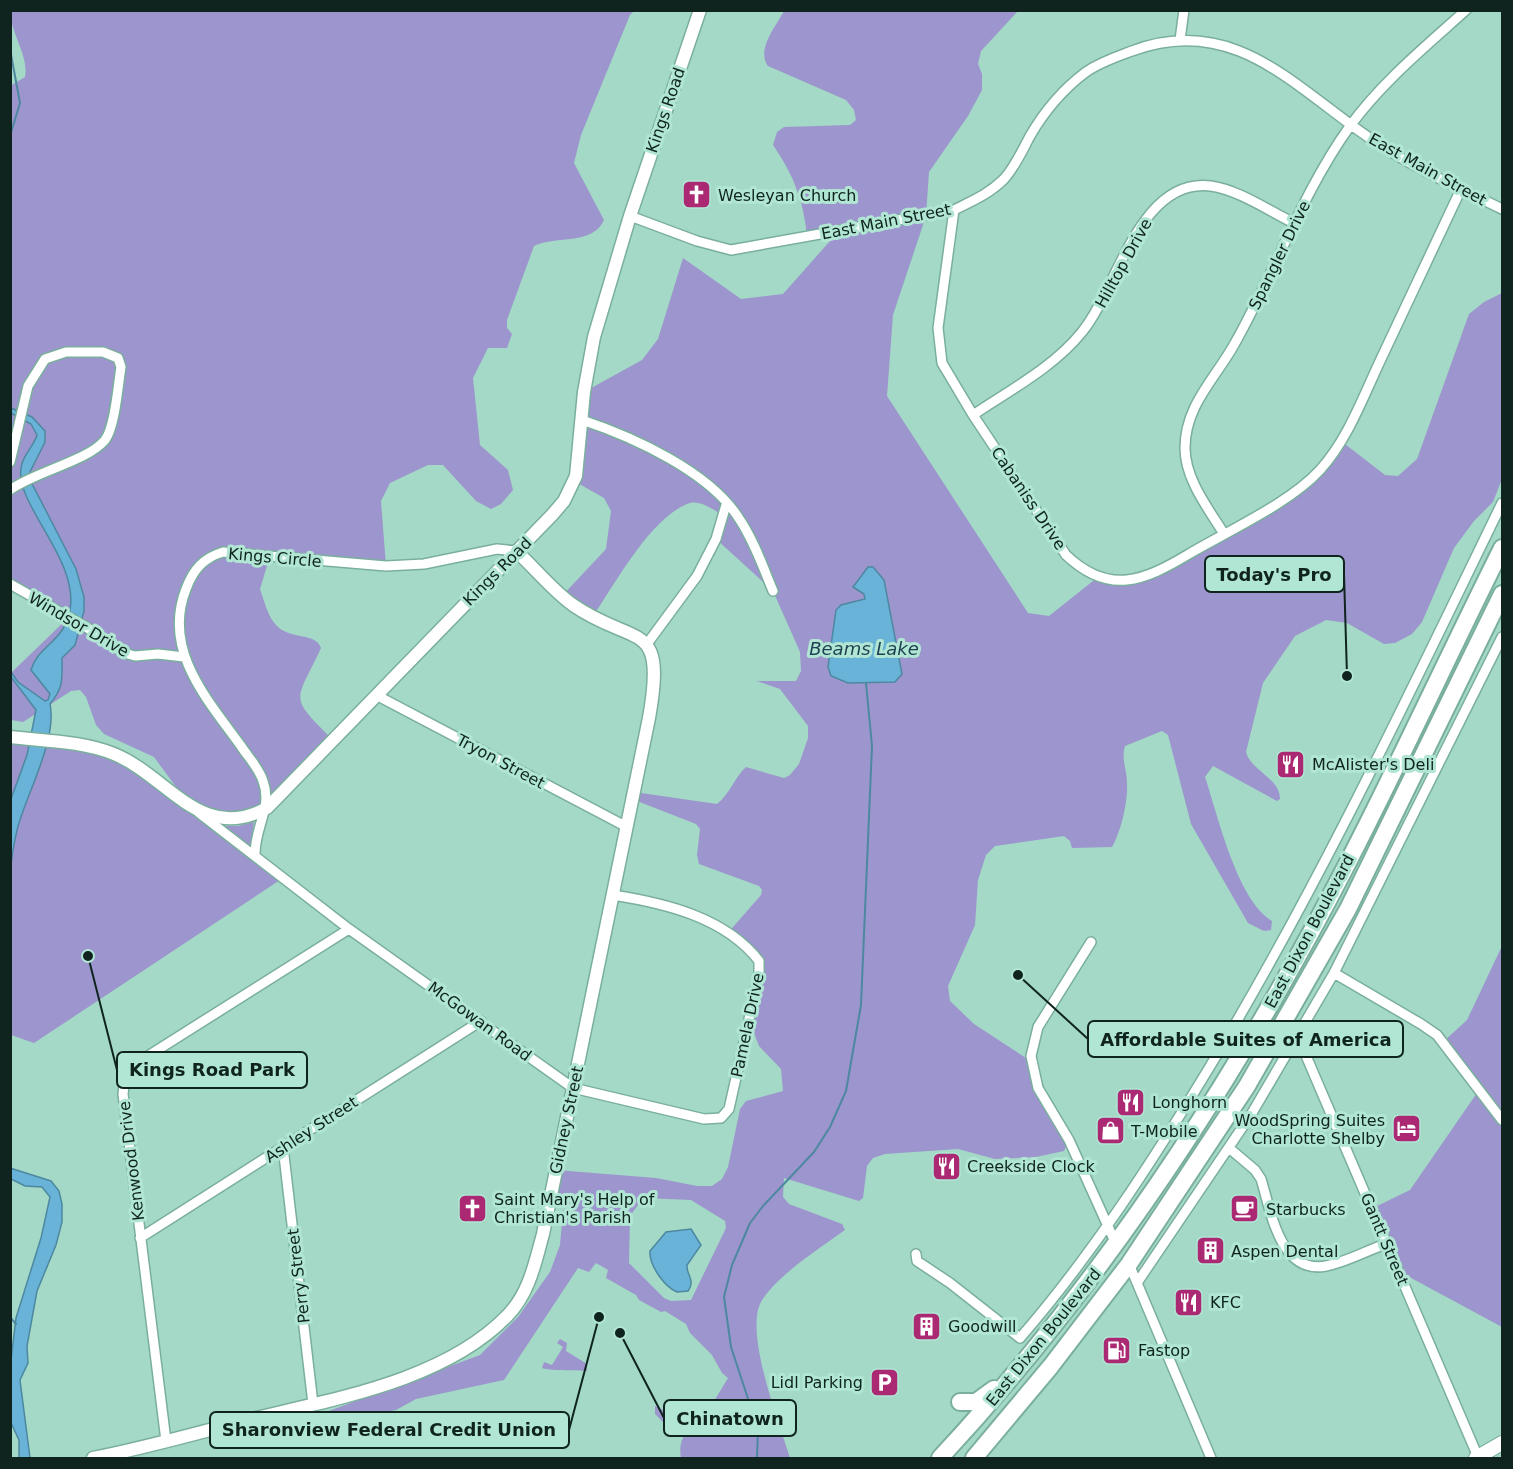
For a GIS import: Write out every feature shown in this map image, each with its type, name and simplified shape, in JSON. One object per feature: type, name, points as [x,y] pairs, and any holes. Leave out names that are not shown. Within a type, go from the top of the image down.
[{"type":"highway","name":"East Dixon Boulevard","points":[[938,1458],[1025,1362],[1116,1244],[1173,1162],[1295,962],[1503,548]]},
{"type":"highway","name":"East Dixon Boulevard","points":[[975,1458],[1051,1366],[1129,1264],[1212,1142],[1281,1028],[1347,909],[1503,594]]},
{"type":"highway","points":[[1416,770],[1410,766],[1409,761],[1446,685],[1447,658]]},
{"type":"highway","points":[[1347,909],[1353,876],[1398,781],[1397,774],[1392,771]]},
{"type":"highway","points":[[1129,1264],[1128,1246],[1169,1181],[1173,1162]]},
{"type":"highway","points":[[1051,1366],[1062,1340],[1112,1265],[1116,1254],[1116,1244]]},
{"type":"highway","points":[[938,1458],[963,1420],[964,1409],[960,1402],[973,1403],[984,1397],[1019,1362],[1025,1362]]},
{"type":"main road","points":[[1477,1458],[1503,1443]]},
{"type":"street","name":"Kings Road","points":[[10,737],[60,742],[104,750],[117,756],[192,808],[225,819],[244,818],[267,808],[552,515],[572,488],[576,476],[594,337],[630,216],[700,10]]},
{"type":"street","points":[[1180,40],[1184,10]]},
{"type":"street","name":"Spangler Drive","points":[[1224,534],[1192,479],[1185,449],[1188,422],[1195,405],[1235,343],[1324,166],[1351,125],[1395,75],[1466,10]]},
{"type":"street","name":"East Main Street","points":[[630,216],[697,241],[731,250],[954,210],[987,194],[1005,178],[1041,118],[1057,98],[1086,72],[1134,50],[1153,44],[1180,40],[1214,43],[1249,54],[1270,64],[1351,125],[1396,155],[1503,209]]},
{"type":"street","name":"Hilltop Drive","points":[[973,415],[1067,350],[1096,312],[1142,225],[1153,209],[1173,193],[1202,186],[1221,188],[1294,223]]},
{"type":"street","name":"Cabaniss Drive","points":[[954,210],[938,341],[942,363],[973,415],[1066,555],[1092,574],[1111,580],[1143,578],[1157,573],[1304,484],[1319,471],[1337,448],[1461,189]]},
{"type":"street","points":[[10,462],[28,386],[45,359],[66,352],[103,352],[118,358],[121,367],[106,439],[91,450],[21,482],[10,490]]},
{"type":"street","points":[[582,420],[619,433],[661,453],[712,490],[739,517],[773,591]]},
{"type":"street","name":"East Dixon Boulevard","points":[[916,1254],[917,1261],[957,1288],[1020,1338],[1108,1224],[1193,1095],[1267,973],[1376,761],[1503,503]]},
{"type":"street","points":[[516,551],[574,605],[627,630],[647,644],[698,576],[716,539],[726,505]]},
{"type":"street","name":"Kings Circle","points":[[267,808],[260,774],[204,696],[184,657],[179,635],[179,616],[183,596],[198,567],[208,556],[241,552],[387,566],[434,562],[497,549],[516,551]]},
{"type":"street","name":"Windsor Drive","points":[[10,584],[87,627],[124,653],[135,656],[158,654],[184,657]]},
{"type":"street","points":[[1137,1283],[1229,1148],[1334,973],[1503,638]]},
{"type":"street","name":"Gidney Street","points":[[93,1458],[313,1404],[386,1383],[451,1358],[486,1336],[508,1315],[523,1294],[537,1258],[652,701],[654,659],[647,644]]},
{"type":"street","name":"Tryon Street","points":[[376,695],[627,826]]},
{"type":"street","points":[[1376,761],[1392,771]]},
{"type":"street","points":[[1416,770],[1433,778]]},
{"type":"street","name":"McGowan Road","points":[[192,808],[349,929],[573,1088],[704,1119],[719,1119],[729,1109]]},
{"type":"street","points":[[255,856],[259,824],[267,808]]},
{"type":"street","name":"Pamela Drive","points":[[613,895],[659,903],[695,915],[748,949],[759,961],[760,968],[729,1109]]},
{"type":"street","name":"Kenwood Drive","points":[[166,1441],[123,1094],[125,1076],[140,1060],[349,929]]},
{"type":"street","points":[[1091,942],[1038,1027],[1031,1056],[1038,1088],[1070,1140],[1116,1244]]},
{"type":"street","points":[[1334,973],[1437,1035],[1503,1120]]},
{"type":"street","name":"Ashley Street","points":[[140,1238],[481,1021]]},
{"type":"street","points":[[1281,1028],[1296,1038]]},
{"type":"street","name":"Gantt Street","points":[[1296,1038],[1388,1243],[1477,1458]]},
{"type":"street","name":"Perry Street","points":[[283,1147],[313,1404]]},
{"type":"street","points":[[1229,1148],[1250,1164],[1261,1179],[1283,1245],[1292,1258],[1301,1264],[1313,1267],[1327,1266],[1388,1243]]},
{"type":"street","points":[[1129,1264],[1210,1458]]},
{"type":"shaded area","points":[[10,11],[634,11],[630,15],[581,135],[574,163],[604,220],[598,228],[583,237],[534,246],[507,320],[507,328],[512,334],[507,348],[488,348],[473,378],[480,445],[508,470],[513,490],[501,504],[491,509],[476,501],[443,465],[428,465],[390,483],[381,501],[386,566],[270,556],[260,589],[268,613],[281,630],[314,640],[321,648],[300,698],[308,715],[333,740],[259,812],[205,813],[283,878],[34,1043],[11,1035],[11,737],[103,750],[190,806],[154,757],[104,734],[96,725],[86,697],[80,690],[71,691],[23,722],[11,720],[11,673],[70,616],[11,584],[10,86],[25,77],[26,69]]},
{"type":"shaded area","points":[[784,11],[1018,11],[981,51],[978,64],[982,74],[982,90],[968,116],[929,172],[926,216],[893,315],[887,396],[1028,613],[1049,616],[1098,577],[1143,578],[1293,493],[1341,441],[1385,475],[1398,476],[1417,459],[1469,314],[1484,302],[1502,293],[1502,479],[1493,502],[1474,521],[1454,548],[1422,622],[1412,634],[1395,643],[1384,644],[1347,623],[1326,620],[1295,636],[1263,683],[1246,752],[1253,764],[1275,785],[1280,799],[1277,801],[1213,766],[1205,777],[1230,856],[1249,895],[1272,921],[1271,930],[1264,931],[1248,923],[1191,824],[1168,735],[1162,731],[1125,746],[1127,791],[1125,808],[1112,847],[1072,848],[1070,841],[1064,836],[995,846],[986,855],[978,880],[975,925],[948,986],[950,1001],[974,1024],[1032,1062],[1069,1140],[1064,1151],[1036,1157],[995,1159],[958,1149],[885,1154],[873,1158],[867,1166],[863,1198],[859,1201],[784,1178],[783,1197],[789,1204],[842,1224],[845,1230],[777,1282],[761,1302],[757,1316],[757,1335],[765,1379],[790,1458],[681,1458],[681,1446],[685,1435],[690,1428],[696,1431],[728,1378],[722,1373],[712,1355],[690,1333],[686,1324],[665,1311],[661,1312],[639,1300],[636,1295],[606,1278],[608,1270],[596,1263],[589,1272],[578,1268],[504,1380],[416,1399],[396,1410],[331,1423],[325,1420],[329,1411],[480,1355],[518,1317],[550,1272],[560,1245],[563,1211],[572,1198],[550,1197],[556,1170],[656,1178],[697,1186],[712,1186],[722,1179],[728,1167],[740,1109],[746,1101],[783,1091],[781,1069],[759,1046],[749,1020],[759,961],[727,934],[761,895],[762,890],[759,886],[699,864],[697,855],[700,829],[696,824],[632,799],[634,792],[717,804],[746,767],[784,778],[790,775],[799,764],[808,738],[808,726],[780,689],[757,681],[796,681],[801,671],[800,652],[773,591],[716,539],[724,516],[708,506],[694,502],[676,510],[648,536],[623,569],[593,616],[562,596],[606,549],[611,511],[604,498],[574,481],[584,392],[642,360],[658,339],[683,258],[741,299],[783,294],[838,232],[807,237],[796,188],[773,145],[777,132],[784,127],[850,125],[856,120],[854,110],[846,100],[768,66],[764,53],[766,46]],"holes":[[[643,1198],[691,1200],[725,1221],[726,1228],[691,1300],[671,1301],[664,1298],[629,1263],[630,1216]]]},
{"type":"shaded area","points":[[254,822],[250,848],[220,826],[238,826]]},
{"type":"shaded area","points":[[1502,946],[1502,1327],[1400,1272],[1373,1208],[1410,1190],[1479,1090],[1443,1042],[1467,1020]]},
{"type":"shaded area","points":[[560,1339],[567,1343],[566,1351],[587,1364],[587,1371],[542,1368],[544,1362],[552,1365],[563,1347],[557,1343]]},
{"type":"shaded area","points":[[655,1406],[677,1417],[677,1413],[680,1413],[677,1424],[672,1427],[666,1425],[655,1414]]},
{"type":"water","points":[[11,408],[32,417],[45,431],[45,442],[28,476],[76,569],[84,597],[84,611],[75,645],[62,658],[60,688],[50,704],[50,732],[18,825],[11,865],[11,799],[27,755],[36,710],[11,677],[11,672],[18,682],[45,701],[48,700],[50,694],[31,670],[39,655],[57,637],[67,621],[70,610],[70,591],[57,552],[27,499],[22,483],[22,464],[37,435],[31,424],[11,413]]},
{"type":"water","name":"Beams Lake","points":[[868,567],[873,567],[884,580],[902,674],[895,682],[848,683],[831,676],[828,667],[836,610],[841,605],[865,599],[864,594],[853,587]]},
{"type":"water","points":[[10,1168],[51,1181],[59,1191],[62,1204],[62,1222],[56,1245],[37,1291],[27,1346],[28,1363],[20,1380],[30,1458],[19,1458],[19,1440],[11,1423],[11,1360],[16,1318],[41,1238],[50,1197],[42,1187],[25,1186],[11,1179]]},
{"type":"water","points":[[691,1229],[701,1245],[687,1265],[691,1281],[688,1291],[677,1292],[668,1286],[659,1275],[652,1263],[650,1251],[666,1232]]},
{"type":"waterway","points":[[10,49],[20,103],[10,136]]},
{"type":"waterway","points":[[757,1458],[758,1429],[731,1347],[724,1297],[732,1265],[750,1223],[814,1152],[830,1127],[846,1091],[861,1005],[872,746],[866,683]]},
{"type":"waterway","points":[[10,1317],[16,1324]]},
{"type":"place","name":"Wesleyan Church","points":[[697,195]]},
{"type":"place","name":"Today's Pro","points":[[1347,676]]},
{"type":"place","name":"McAlister's Deli","points":[[1291,764]]},
{"type":"place","name":"Kings Road Park","points":[[88,956]]},
{"type":"place","name":"Affordable Suites of America","points":[[1018,975]]},
{"type":"place","name":"Longhorn","points":[[1131,1102]]},
{"type":"place","name":"WoodSpring Suites Charlotte Shelby","points":[[1406,1129]]},
{"type":"place","name":"T-Mobile","points":[[1110,1131]]},
{"type":"place","name":"Creekside Clock","points":[[946,1166]]},
{"type":"place","name":"Saint Mary's Help of Christian's Parish","points":[[473,1208]]},
{"type":"place","name":"Starbucks","points":[[1245,1209]]},
{"type":"place","name":"Aspen Dental","points":[[1210,1251]]},
{"type":"place","name":"KFC","points":[[1189,1302]]},
{"type":"place","name":"Sharonview Federal Credit Union","points":[[599,1317]]},
{"type":"place","name":"Goodwill","points":[[927,1326]]},
{"type":"place","name":"Chinatown","points":[[620,1333]]},
{"type":"place","name":"Fastop","points":[[1117,1350]]},
{"type":"place","name":"Lidl Parking","points":[[884,1382]]}]
